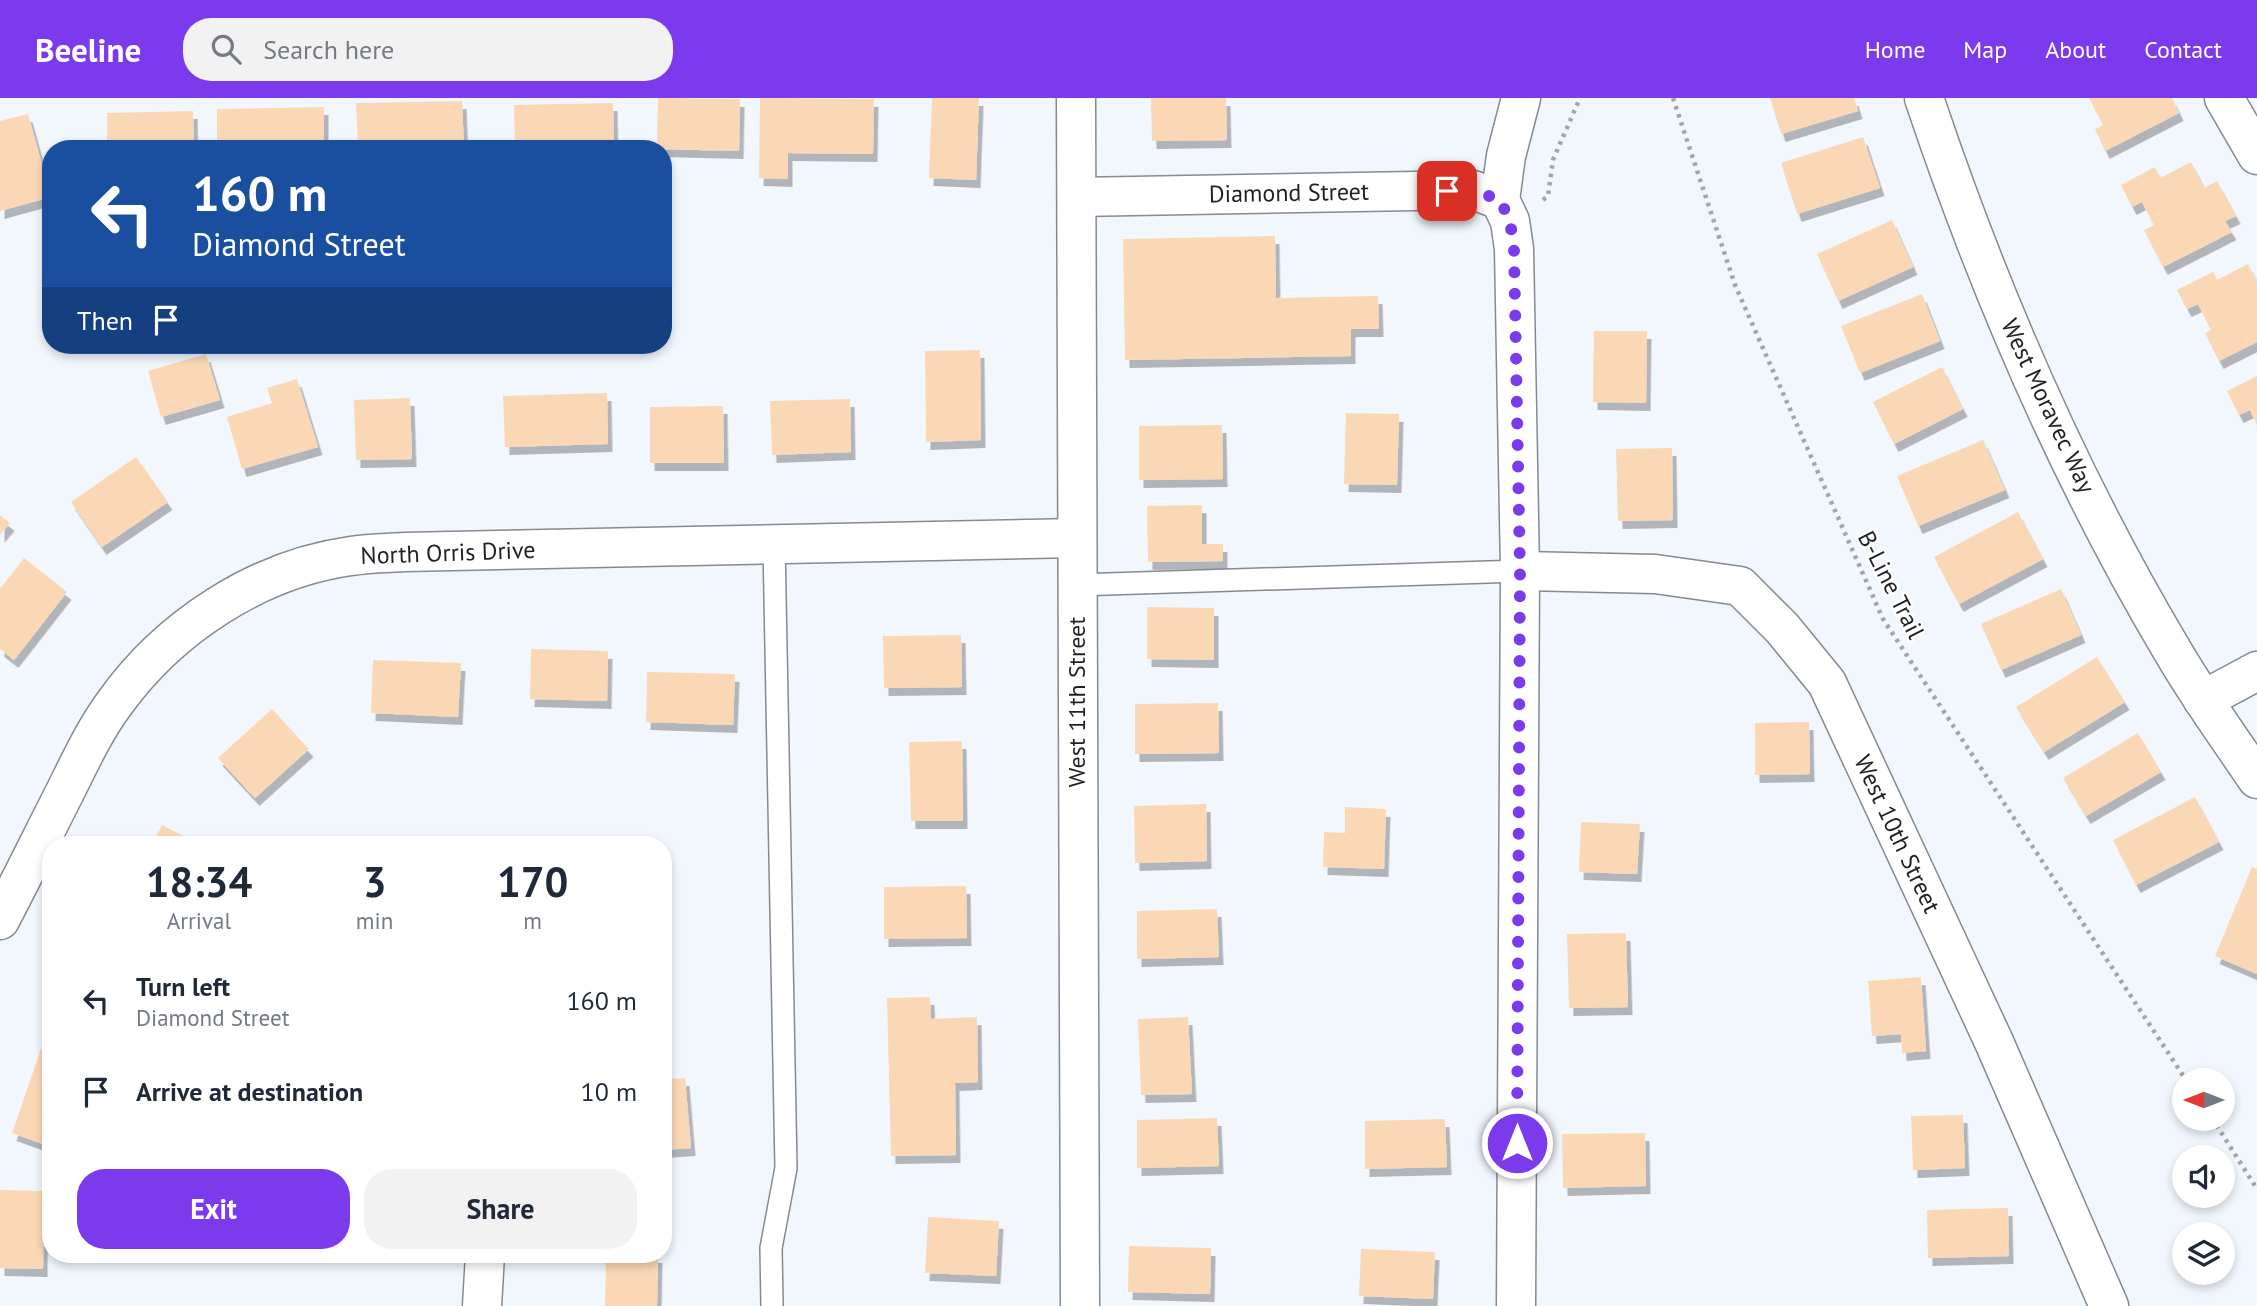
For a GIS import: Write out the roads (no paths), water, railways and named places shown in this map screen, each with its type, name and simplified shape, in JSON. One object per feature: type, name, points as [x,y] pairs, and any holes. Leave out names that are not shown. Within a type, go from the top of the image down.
[{"type":"street","name":"West 11th Street","points":[[1076,98],[1080,1306]]},
{"type":"street","points":[[1516,1306],[1520,571],[1506,156],[1521,98]]},
{"type":"street","name":"West Moravec Way","points":[[1924,98],[1989,278],[2053,423],[2122,563],[2203,700],[2257,779]]},
{"type":"street","points":[[2224,98],[2257,155]]},
{"type":"street","name":"Diamond Street","points":[[1077,197],[1473,190],[1506,215]]},
{"type":"street","name":"North Orris Drive","points":[[42,836],[89,743],[114,704],[162,649],[196,621],[270,579],[313,564],[352,555],[1076,538]]},
{"type":"street","name":"West 10th Street","points":[[1520,571],[1655,574],[1740,586],[1782,628],[1827,683],[1994,1042],[2109,1306]]},
{"type":"street","points":[[2203,700],[2257,671]]},
{"type":"street","name":"North Orris Drive","points":[[0,920],[42,836]]},
{"type":"street","points":[[482,1306],[485,1263]]},
{"type":"lane","points":[[772,1306],[771,1248],[786,1168],[774,544]]},
{"type":"lane","points":[[1076,584],[1520,571]]}]
